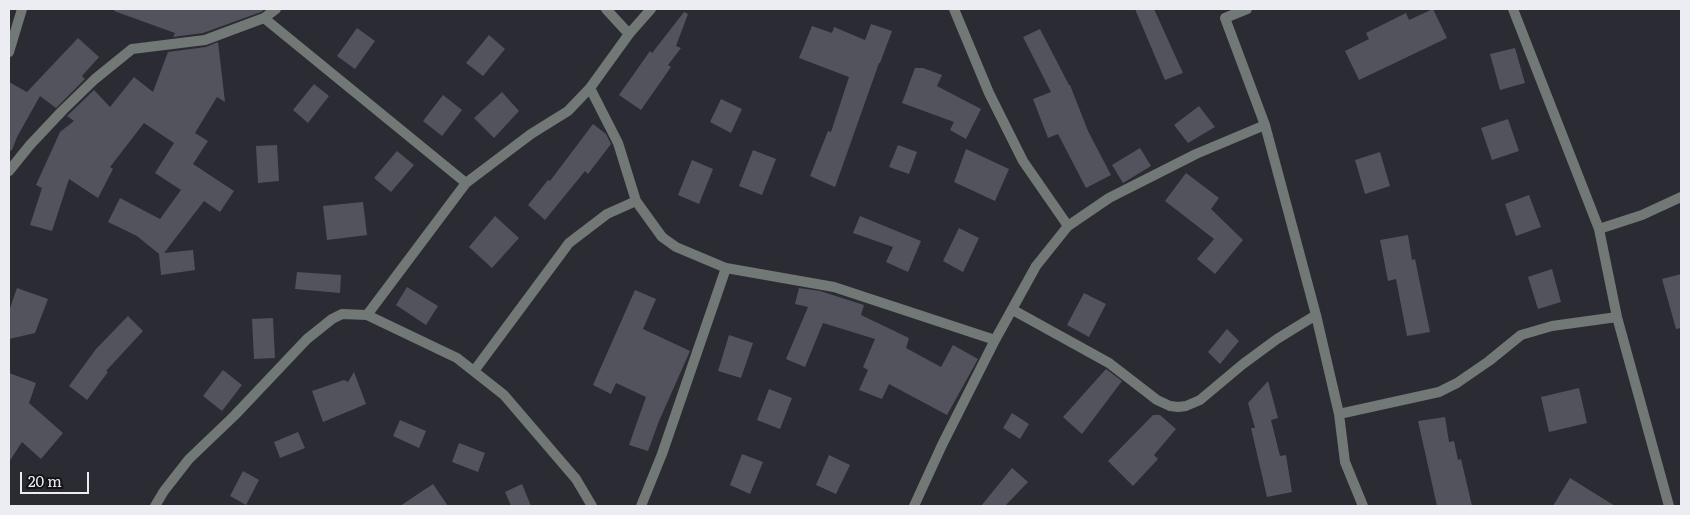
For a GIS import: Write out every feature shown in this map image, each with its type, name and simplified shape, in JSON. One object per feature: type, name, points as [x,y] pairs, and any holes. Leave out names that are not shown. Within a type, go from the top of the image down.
[{"type":"street","points":[[9,52],[22,9]]},
{"type":"street","points":[[9,171],[62,111],[132,49],[205,40],[264,18],[276,9]]},
{"type":"street","points":[[606,9],[629,34]]},
{"type":"street","points":[[367,315],[466,182],[530,134],[568,111],[590,88],[629,34],[651,9]]},
{"type":"street","points":[[954,9],[989,93],[1023,161],[1068,226]]},
{"type":"street","points":[[1247,9],[1223,13],[1265,125],[1316,315],[1339,414],[1345,462],[1363,506]]},
{"type":"street","points":[[1513,9],[1599,229],[1617,317],[1669,506]]},
{"type":"street","points":[[264,18],[466,182]]},
{"type":"street","points":[[590,88],[618,143],[636,200],[662,237],[676,247],[726,268],[834,287],[995,340]]},
{"type":"street","points":[[914,506],[942,445],[995,340],[1036,266],[1068,226],[1109,198],[1196,154],[1265,125]]},
{"type":"street","points":[[1599,229],[1642,214],[1681,197]]},
{"type":"street","points":[[474,371],[569,243],[607,214],[636,200]]},
{"type":"street","points":[[640,506],[662,454],[726,268]]},
{"type":"street","points":[[1013,310],[1109,363],[1157,400],[1170,406],[1178,407],[1200,400],[1243,364],[1277,339],[1316,315]]},
{"type":"street","points":[[155,506],[189,459],[234,416],[307,339],[342,314],[367,315],[457,358],[474,371],[504,395],[576,480],[592,506]]},
{"type":"street","points":[[1339,414],[1439,392],[1457,383],[1489,361],[1521,335],[1552,326],[1617,317]]},
{"type":"building","points":[[115,9],[265,9],[203,33],[173,37],[175,33],[114,11]]},
{"type":"building","points":[[1135,9],[1154,9],[1183,73],[1165,80]]},
{"type":"building","points":[[1433,9],[1447,38],[1359,80],[1345,51],[1369,39],[1366,33],[1406,13],[1409,20]]},
{"type":"building","points":[[684,12],[688,14],[676,46],[681,48],[668,65],[671,67],[641,110],[619,95],[650,51],[652,53]]},
{"type":"building","points":[[871,24],[892,31],[835,187],[810,176],[828,131],[831,132],[849,77],[799,58],[812,26],[832,33],[834,27],[865,40]]},
{"type":"building","points":[[357,28],[375,41],[355,69],[337,56]]},
{"type":"building","points":[[1040,29],[1070,85],[1088,131],[1111,175],[1086,188],[1058,134],[1048,138],[1033,99],[1051,92],[1023,37]]},
{"type":"building","points":[[489,35],[505,49],[483,76],[466,63]]},
{"type":"building","points":[[78,38],[99,57],[82,76],[85,79],[56,108],[40,96],[17,137],[12,150],[9,151],[9,82],[27,92]]},
{"type":"building","points":[[218,42],[225,102],[217,97],[195,133],[208,141],[193,164],[234,191],[220,212],[204,201],[164,253],[193,250],[195,270],[161,275],[159,254],[137,236],[108,222],[120,198],[160,219],[181,190],[155,173],[174,143],[144,123],[110,167],[113,169],[98,198],[69,179],[52,231],[30,225],[42,188],[36,185],[60,132],[74,121],[67,116],[94,90],[110,107],[134,77],[153,92],[168,52],[206,47]]},
{"type":"building","points":[[1515,48],[1525,83],[1500,90],[1490,54]]},
{"type":"building","points":[[915,68],[923,68],[942,75],[937,86],[981,109],[966,139],[950,130],[954,122],[902,103]]},
{"type":"building","points":[[314,84],[329,96],[308,123],[293,110]]},
{"type":"building","points":[[502,92],[519,111],[494,138],[474,118]]},
{"type":"building","points":[[443,95],[462,110],[442,136],[423,121]]},
{"type":"building","points":[[721,99],[742,109],[731,133],[710,122]]},
{"type":"building","points":[[1199,106],[1215,127],[1188,143],[1174,125]]},
{"type":"building","points":[[1508,119],[1519,151],[1492,160],[1481,128]]},
{"type":"building","points":[[593,124],[606,134],[611,144],[588,174],[585,171],[545,220],[528,205],[548,180],[550,181]]},
{"type":"building","points":[[277,145],[279,181],[258,183],[256,146]]},
{"type":"building","points":[[898,145],[917,152],[909,174],[889,167]]},
{"type":"building","points":[[1140,148],[1151,166],[1123,183],[1112,165]]},
{"type":"building","points":[[966,149],[1009,169],[995,201],[954,182]]},
{"type":"building","points":[[753,150],[776,159],[762,195],[739,186]]},
{"type":"building","points":[[397,151],[414,165],[391,192],[374,178]]},
{"type":"building","points":[[1380,152],[1390,186],[1365,194],[1355,160]]},
{"type":"building","points":[[692,160],[713,169],[699,204],[678,195]]},
{"type":"building","points":[[1186,173],[1219,198],[1211,209],[1243,240],[1215,274],[1197,259],[1214,239],[1165,201]]},
{"type":"building","points":[[1529,195],[1541,227],[1516,236],[1505,204]]},
{"type":"building","points":[[363,202],[367,235],[327,240],[323,206]]},
{"type":"building","points":[[495,216],[519,238],[492,268],[469,247]]},
{"type":"building","points":[[860,216],[921,241],[908,272],[886,262],[893,247],[853,233]]},
{"type":"building","points":[[959,228],[979,238],[963,272],[943,261]]},
{"type":"building","points":[[1408,235],[1412,260],[1415,259],[1430,332],[1407,336],[1396,279],[1388,281],[1380,240]]},
{"type":"building","points":[[1552,269],[1561,302],[1538,309],[1528,277]]},
{"type":"building","points":[[297,272],[341,275],[340,293],[295,289]]},
{"type":"building","points":[[1681,274],[1681,328],[1676,329],[1662,279]]},
{"type":"building","points":[[407,287],[438,306],[426,325],[396,305]]},
{"type":"building","points":[[17,288],[48,299],[35,333],[9,339],[9,311]]},
{"type":"building","points":[[799,288],[820,291],[864,305],[861,315],[909,338],[906,348],[941,367],[953,345],[978,359],[947,415],[889,384],[882,399],[859,390],[868,370],[863,367],[875,339],[823,323],[805,367],[786,359],[808,307],[795,304]]},
{"type":"building","points":[[635,290],[656,299],[643,329],[690,351],[648,451],[629,445],[646,397],[616,383],[611,394],[593,385]]},
{"type":"building","points":[[1084,293],[1106,304],[1089,337],[1067,325]]},
{"type":"building","points":[[128,316],[143,331],[106,371],[108,372],[87,400],[69,386],[96,349]]},
{"type":"building","points":[[273,318],[275,358],[254,359],[252,319]]},
{"type":"building","points":[[1227,329],[1239,341],[1220,364],[1208,352]]},
{"type":"building","points":[[729,335],[753,343],[741,378],[718,371]]},
{"type":"building","points":[[1106,369],[1122,381],[1082,434],[1063,417]]},
{"type":"building","points":[[223,370],[242,385],[222,411],[203,396]]},
{"type":"building","points":[[354,372],[366,404],[323,422],[312,391],[344,380],[348,382]]},
{"type":"building","points":[[9,373],[36,383],[29,403],[63,433],[41,459],[22,442],[9,462]]},
{"type":"building","points":[[1268,381],[1278,418],[1271,420],[1280,456],[1286,455],[1292,492],[1267,497],[1251,428],[1255,428],[1248,403]]},
{"type":"building","points":[[1579,388],[1587,423],[1549,432],[1541,397]]},
{"type":"building","points":[[769,389],[792,398],[780,429],[757,420]]},
{"type":"building","points":[[1012,413],[1029,424],[1020,439],[1003,428]]},
{"type":"building","points":[[1153,415],[1160,415],[1176,429],[1154,455],[1158,459],[1133,486],[1108,461]]},
{"type":"building","points":[[1445,417],[1449,442],[1454,441],[1458,460],[1461,459],[1472,506],[1437,506],[1418,421]]},
{"type":"building","points":[[400,420],[426,431],[419,448],[393,436]]},
{"type":"building","points":[[298,432],[305,448],[280,458],[274,442]]},
{"type":"building","points":[[459,443],[485,453],[478,472],[452,462]]},
{"type":"building","points":[[742,454],[763,462],[750,494],[730,485]]},
{"type":"building","points":[[829,455],[850,465],[836,494],[816,485]]},
{"type":"building","points":[[1012,468],[1028,482],[1005,506],[981,506]]},
{"type":"building","points":[[243,471],[259,480],[246,505],[230,496]]},
{"type":"building","points":[[1570,478],[1615,506],[1553,506]]},
{"type":"building","points":[[433,484],[448,506],[400,506]]},
{"type":"building","points":[[522,484],[531,506],[511,506],[505,492]]}]
